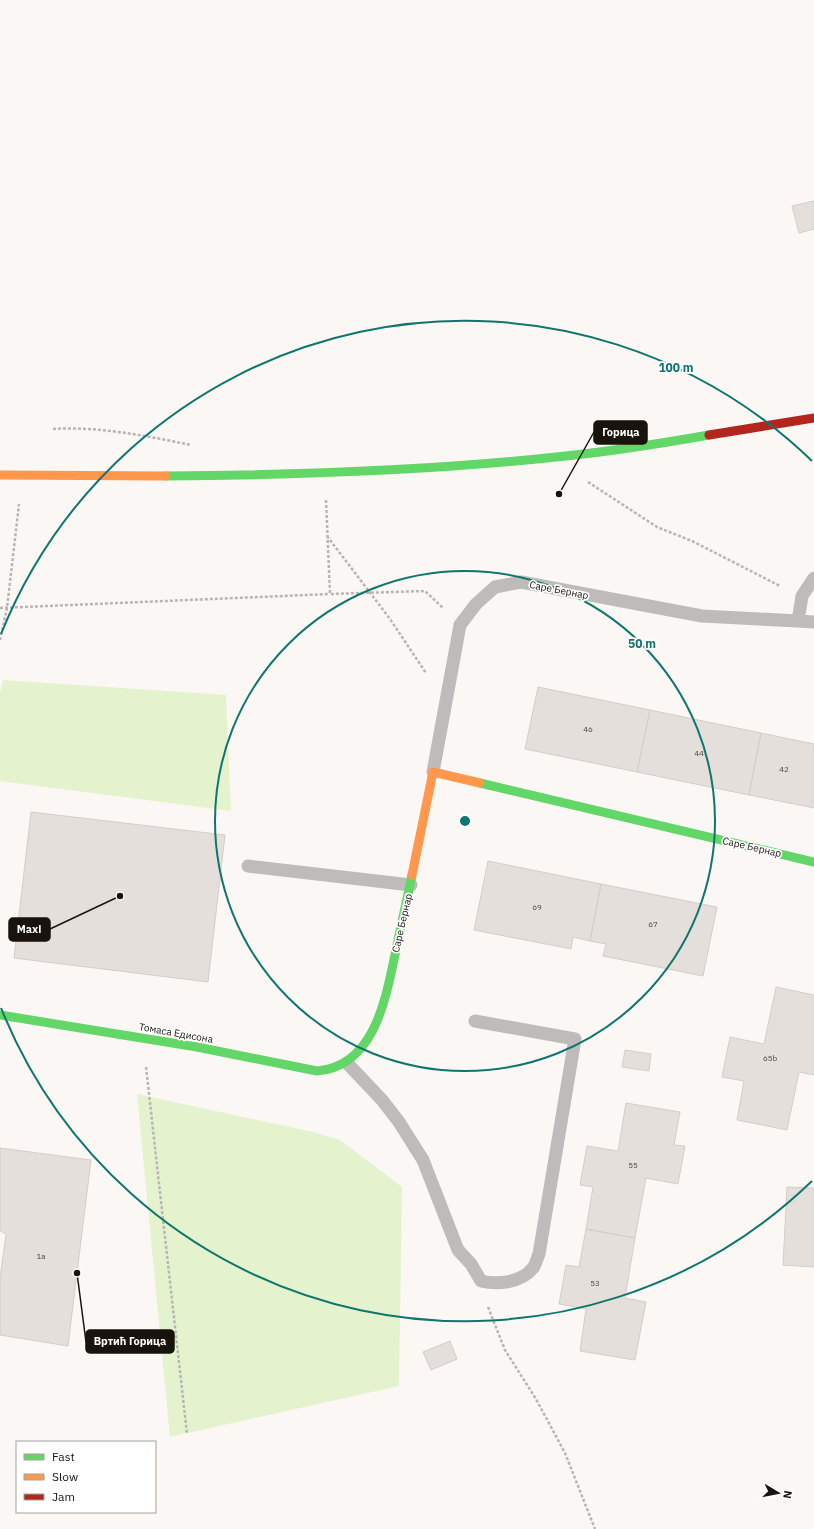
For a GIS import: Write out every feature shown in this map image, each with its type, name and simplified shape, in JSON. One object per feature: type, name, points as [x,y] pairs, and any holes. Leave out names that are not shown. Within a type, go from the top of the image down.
[{"type":"street","points":[[0,475],[95,477],[268,475],[406,468],[557,457],[665,442],[814,418]]},
{"type":"street","name":"Саре Бернар","points":[[346,1063],[361,1046],[380,1014],[411,886],[433,772],[814,862]]},
{"type":"street","name":"Томаса Едисона","points":[[0,1015],[198,1047],[317,1071],[332,1070],[346,1063]]},
{"type":"lane","points":[[798,621],[802,596],[814,578]]},
{"type":"lane","name":"Саре Бернар","points":[[433,772],[460,625],[476,604],[495,587],[521,582],[702,616],[814,622]]},
{"type":"lane","points":[[248,866],[411,886]]},
{"type":"lane","points":[[346,1063],[382,1100],[399,1122],[423,1160],[458,1250],[471,1264],[481,1281],[492,1284],[514,1280],[533,1268],[539,1254],[575,1039],[475,1021]]},
{"type":"path","points":[[53,430],[76,428],[164,439],[194,446]]},
{"type":"path","points":[[0,640],[7,608],[22,476]]},
{"type":"path","points":[[588,482],[657,527],[692,541],[758,576],[802,596]]},
{"type":"path","points":[[325,494],[330,594]]},
{"type":"path","points":[[327,536],[390,619],[431,681],[446,699]]},
{"type":"path","points":[[0,608],[425,591],[460,625]]},
{"type":"path","points":[[143,1038],[187,1434]]},
{"type":"path","points":[[485,1300],[505,1350],[536,1399],[565,1454],[595,1529]]},
{"type":"green space","points":[[3,680],[226,695],[231,811],[0,781],[0,693]]},
{"type":"green space","points":[[137,1094],[313,1132],[340,1140],[402,1187],[399,1386],[170,1437]]},
{"type":"building","points":[[814,201],[814,229],[799,233],[792,206]]},
{"type":"building","points":[[538,687],[650,710],[637,772],[525,749]]},
{"type":"building","points":[[650,710],[761,733],[749,795],[637,772]]},
{"type":"building","points":[[761,733],[814,744],[814,808],[749,795]]},
{"type":"building","points":[[31,812],[225,835],[208,982],[14,958]]},
{"type":"building","points":[[488,861],[601,884],[590,941],[573,937],[571,949],[474,930]]},
{"type":"building","points":[[601,884],[717,907],[703,976],[603,956],[606,944],[590,941]]},
{"type":"building","points":[[776,987],[814,995],[814,1075],[799,1072],[787,1130],[737,1120],[744,1081],[722,1077],[730,1037],[764,1044]]},
{"type":"building","points":[[625,1050],[651,1054],[649,1071],[622,1067]]},
{"type":"building","points":[[626,1103],[680,1112],[674,1145],[685,1146],[678,1184],[646,1178],[635,1238],[586,1229],[593,1187],[580,1185],[587,1146],[618,1151]]},
{"type":"building","points":[[0,1148],[91,1160],[68,1346],[0,1335],[0,1278],[6,1234],[0,1231]]},
{"type":"building","points":[[787,1187],[814,1188],[814,1267],[783,1265]]},
{"type":"building","points":[[586,1229],[635,1238],[625,1298],[646,1302],[635,1360],[580,1351],[586,1309],[559,1304],[566,1265],[579,1267]]},
{"type":"building","points":[[450,1341],[457,1359],[431,1370],[423,1352]]},
{"type":"traffic: fast","points":[[166,476],[263,475],[459,466],[594,453],[709,435]]},
{"type":"traffic: fast","points":[[480,783],[814,862]]},
{"type":"traffic: fast","points":[[0,1015],[197,1047],[317,1071],[337,1066],[353,1056],[365,1043],[375,1026],[388,988],[412,875]]},
{"type":"traffic: slow","points":[[0,475],[166,476]]},
{"type":"traffic: slow","points":[[412,875],[433,772],[480,783]]},
{"type":"traffic: jam","points":[[709,435],[814,418]]},
{"type":"place","name":"Горица","points":[[559,494]]},
{"type":"place","name":"Maxi","points":[[120,896]]},
{"type":"place","name":"Вртић Горица","points":[[77,1273]]}]
